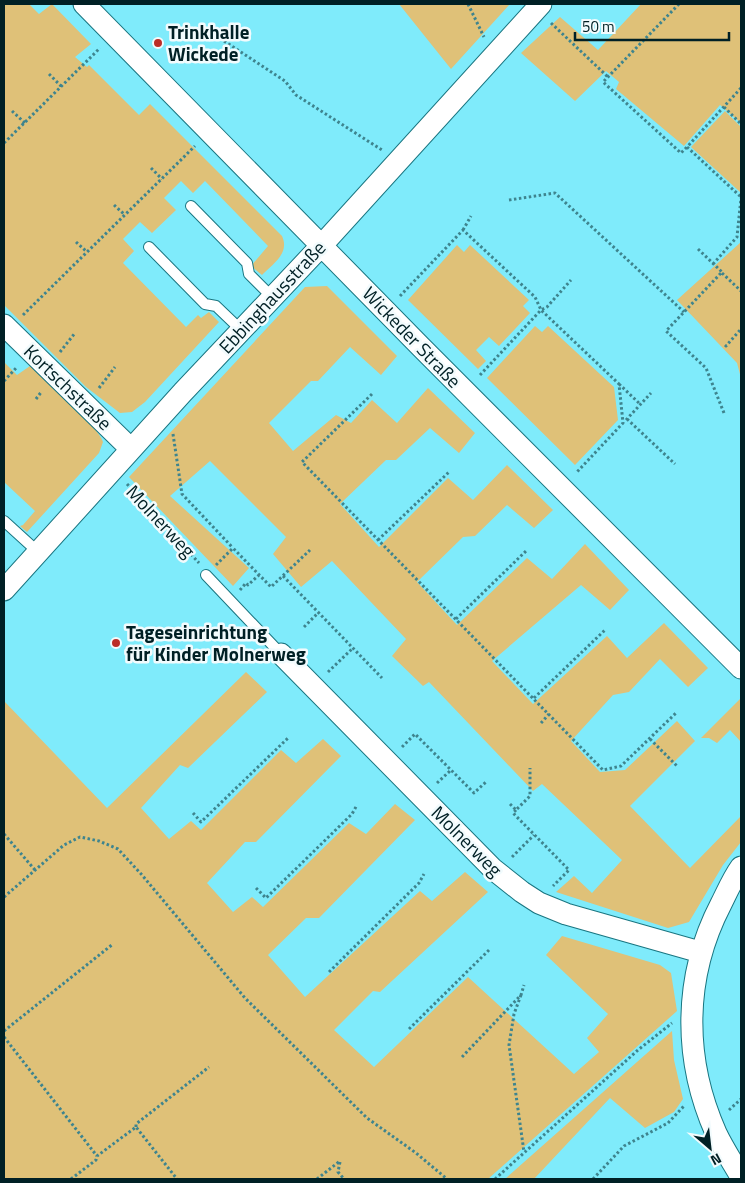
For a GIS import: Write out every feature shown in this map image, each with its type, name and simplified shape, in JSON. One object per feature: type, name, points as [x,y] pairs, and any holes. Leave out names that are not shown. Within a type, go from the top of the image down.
[{"type":"street","name":"Wickeder Straße","points":[[84,4],[457,384],[741,668]]},
{"type":"street","name":"Ebbinghausstraße","points":[[4,590],[241,330],[543,11]]},
{"type":"street","name":"Kortschstraße","points":[[10,323],[132,449]]},
{"type":"street","name":"Molnerweg","points":[[281,654],[493,869],[522,892],[539,903],[566,914],[700,952]]},
{"type":"street","points":[[741,868],[712,922],[700,952],[693,994],[691,1021],[694,1057],[704,1100],[717,1136],[741,1177]]},
{"type":"lane","points":[[191,206],[247,263],[249,274],[272,297]]},
{"type":"lane","points":[[149,247],[205,304],[216,306],[241,330]]},
{"type":"lane","points":[[4,521],[38,552]]},
{"type":"lane","points":[[206,575],[281,654]]},
{"type":"path","points":[[468,4],[485,39]]},
{"type":"path","points":[[679,4],[604,82],[681,153],[713,121],[741,88]]},
{"type":"path","points":[[543,11],[608,78]]},
{"type":"path","points":[[224,41],[285,81],[296,94],[383,151]]},
{"type":"path","points":[[4,143],[102,46]]},
{"type":"path","points":[[49,74],[61,86]]},
{"type":"path","points":[[724,107],[741,124]]},
{"type":"path","points":[[12,111],[25,123]]},
{"type":"path","points":[[10,323],[87,252],[198,144]]},
{"type":"path","points":[[687,147],[741,196],[737,237],[713,264]]},
{"type":"path","points":[[150,168],[162,179]]},
{"type":"path","points":[[509,200],[555,193],[684,312]]},
{"type":"path","points":[[114,205],[125,215]]},
{"type":"path","points":[[400,296],[463,230],[471,216]]},
{"type":"path","points":[[463,230],[535,297],[541,310],[640,404]]},
{"type":"path","points":[[76,242],[87,252]]},
{"type":"path","points":[[698,249],[741,291]]},
{"type":"path","points":[[722,273],[666,331],[706,368],[724,413]]},
{"type":"path","points":[[480,375],[571,280]]},
{"type":"path","points":[[725,345],[741,329]]},
{"type":"path","points":[[55,358],[75,333]]},
{"type":"path","points":[[4,381],[20,364]]},
{"type":"path","points":[[98,388],[115,367]]},
{"type":"path","points":[[619,384],[623,423]]},
{"type":"path","points":[[577,472],[651,393]]},
{"type":"path","points":[[372,394],[302,462],[603,770],[621,766],[677,712]]},
{"type":"path","points":[[626,419],[675,464]]},
{"type":"path","points":[[173,432],[182,494],[271,587],[310,550]]},
{"type":"path","name":"Molnerweg","points":[[113,469],[197,559],[206,575]]},
{"type":"path","points":[[378,540],[449,472]]},
{"type":"path","points":[[206,575],[234,548]]},
{"type":"path","points":[[456,619],[526,551]]},
{"type":"path","points":[[229,600],[246,583],[248,585],[259,575]]},
{"type":"path","points":[[282,576],[382,678]]},
{"type":"path","points":[[304,627],[318,613]]},
{"type":"path","points":[[534,698],[605,630]]},
{"type":"path","points":[[328,673],[353,648]]},
{"type":"path","points":[[540,723],[549,714]]},
{"type":"path","points":[[400,748],[415,734],[474,793],[487,781]]},
{"type":"path","points":[[193,814],[202,822],[288,738]]},
{"type":"path","points":[[650,739],[677,766]]},
{"type":"path","points":[[530,768],[530,796],[513,813],[569,870],[558,881]]},
{"type":"path","points":[[436,784],[451,770]]},
{"type":"path","points":[[510,804],[516,810]]},
{"type":"path","points":[[256,888],[266,898],[352,814],[357,805]]},
{"type":"path","points":[[4,834],[35,870]]},
{"type":"path","points":[[516,853],[534,835]]},
{"type":"path","points":[[4,897],[64,845],[80,837],[99,841],[118,849],[245,998],[366,1118],[416,1153],[446,1179]]},
{"type":"path","points":[[329,972],[419,883],[424,874]]},
{"type":"path","points":[[4,1030],[113,944]]},
{"type":"path","points":[[409,1030],[489,950]]},
{"type":"path","points":[[524,985],[514,1014],[509,1045],[524,1153]]},
{"type":"path","points":[[462,1057],[521,995]]},
{"type":"path","points":[[495,1179],[670,1023],[691,1021]]},
{"type":"path","points":[[4,1037],[97,1156]]},
{"type":"path","points":[[71,1179],[96,1160],[97,1156],[136,1127],[136,1124],[209,1068]]},
{"type":"path","points":[[723,1117],[741,1099]]},
{"type":"path","points":[[593,1179],[624,1146],[668,1122],[685,1105]]},
{"type":"path","points":[[136,1127],[178,1179]]},
{"type":"path","points":[[317,1179],[340,1161],[338,1172],[344,1179]]},
{"type":"shaded area","points":[[4,4],[29,4],[39,14],[52,4],[91,44],[75,57],[87,67],[89,65],[139,115],[150,104],[282,236],[284,242],[284,248],[279,258],[262,275],[251,266],[268,246],[205,181],[193,193],[181,181],[164,198],[176,210],[152,233],[140,222],[123,239],[134,251],[123,263],[186,327],[198,315],[201,318],[209,312],[219,322],[145,402],[132,412],[120,413],[86,387],[4,305]]},
{"type":"shaded area","points":[[399,4],[510,4],[451,69]]},
{"type":"shaded area","points":[[641,4],[741,4],[741,123],[720,105],[684,146],[616,89],[619,82],[606,71],[575,101],[521,53],[560,17],[598,50]]},
{"type":"shaded area","points":[[725,111],[741,127],[740,192],[691,147]]},
{"type":"shaded area","points":[[741,242],[741,378],[737,363],[677,300]]},
{"type":"shaded area","points":[[457,245],[464,252],[470,245],[529,300],[523,306],[530,313],[499,346],[489,337],[476,350],[486,361],[478,369],[408,300]]},
{"type":"shaded area","points":[[327,286],[397,356],[381,375],[350,347],[318,381],[311,381],[269,423],[293,451],[336,415],[351,423],[372,400],[397,423],[428,388],[475,433],[459,453],[430,428],[396,460],[386,460],[340,504],[379,547],[448,478],[473,500],[507,465],[553,510],[534,528],[507,505],[475,536],[463,537],[417,582],[457,625],[527,558],[552,579],[585,544],[629,590],[610,610],[581,585],[492,661],[533,704],[607,636],[627,658],[664,623],[708,668],[688,687],[660,659],[629,692],[613,695],[571,741],[600,772],[625,770],[677,721],[695,741],[630,806],[690,868],[741,816],[741,842],[723,865],[689,922],[668,928],[556,892],[574,876],[592,893],[622,860],[542,784],[533,791],[429,682],[423,686],[392,656],[406,639],[332,561],[301,587],[273,554],[286,537],[210,461],[170,496],[249,568],[233,586],[129,477],[305,287]]},
{"type":"shaded area","points":[[535,326],[542,332],[548,326],[614,387],[618,420],[575,465],[487,378]]},
{"type":"shaded area","points":[[4,362],[17,375],[30,366],[81,414],[99,434],[103,442],[99,453],[27,532],[20,526],[35,511],[4,482]]},
{"type":"shaded area","points":[[246,672],[267,692],[188,768],[180,765],[141,808],[169,839],[191,821],[201,830],[281,750],[296,763],[323,739],[341,756],[256,842],[245,842],[207,883],[233,912],[252,897],[263,907],[349,823],[366,834],[395,804],[415,820],[319,918],[306,918],[268,955],[305,997],[420,891],[432,901],[465,872],[488,892],[380,992],[373,991],[334,1030],[374,1067],[468,977],[574,1074],[599,1052],[587,1038],[608,1014],[546,955],[562,936],[660,965],[671,973],[677,1011],[488,1179],[4,1179],[4,701],[107,808]]},
{"type":"shaded area","points":[[740,699],[741,742],[730,730],[717,743],[709,738],[701,738]]},
{"type":"shaded area","points":[[672,1031],[674,1060],[683,1099],[674,1112],[645,1128],[610,1098],[534,1179],[505,1179]]},
{"type":"place","name":"Trinkhalle Wickede","points":[[158,43]]},
{"type":"place","name":"Tageseinrichtung für Kinder Molnerweg","points":[[116,643]]}]
